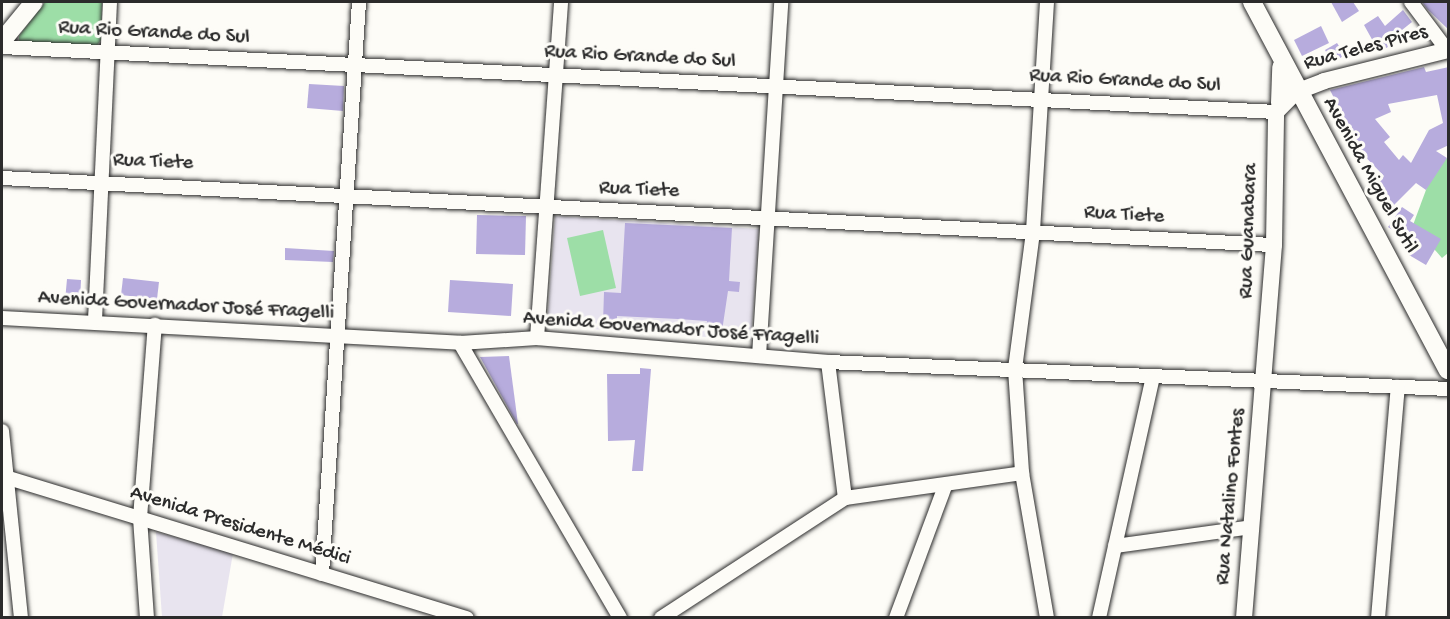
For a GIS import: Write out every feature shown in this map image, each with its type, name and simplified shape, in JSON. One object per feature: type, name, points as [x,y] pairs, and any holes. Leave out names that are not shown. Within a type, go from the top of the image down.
[{"type":"main road","points":[[2,41],[34,2]]},
{"type":"main road","name":"Avenida Miguel Sutil","points":[[1252,2],[1296,92],[1449,370]]},
{"type":"main road","points":[[1278,108],[1282,62]]},
{"type":"street","points":[[95,320],[110,2]]},
{"type":"street","points":[[322,574],[360,2]]},
{"type":"street","points":[[537,338],[561,2]]},
{"type":"street","points":[[759,356],[781,2]]},
{"type":"street","points":[[1047,2],[1039,98],[1033,232],[1015,369],[1022,473],[1047,618]]},
{"type":"street","points":[[1411,2],[1448,50]]},
{"type":"street","name":"Rua Rio Grande do Sul","points":[[2,47],[776,86],[1278,108]]},
{"type":"street","name":"Rua Teles Pires","points":[[1296,92],[1448,50]]},
{"type":"street","points":[[1278,108],[1296,92]]},
{"type":"street","name":"Rua Guanabara","points":[[1265,381],[1274,245],[1278,108]]},
{"type":"street","name":"Rua Tiete","points":[[2,178],[347,193],[546,208],[1274,245]]},
{"type":"street","name":"Avenida Governador José Fragelli","points":[[2,318],[95,320],[460,343],[537,338],[828,362],[1449,389]]},
{"type":"street","points":[[147,618],[140,518],[155,325]]},
{"type":"street","points":[[460,343],[620,618]]},
{"type":"street","points":[[828,362],[845,498]]},
{"type":"street","points":[[1098,618],[1153,377]]},
{"type":"street","name":"Rua Natalino Fontes","points":[[1244,618],[1265,381]]},
{"type":"street","points":[[1378,618],[1398,387]]},
{"type":"street","points":[[2,431],[21,618]]},
{"type":"street","points":[[661,618],[845,498],[945,486],[1022,473]]},
{"type":"street","name":"Avenida Presidente Médici","points":[[5,477],[466,618]]},
{"type":"street","points":[[896,618],[945,486]]},
{"type":"street","points":[[1115,546],[1252,528]]},
{"type":"shaded area","points":[[555,216],[759,229],[751,340],[547,326]]},
{"type":"shaded area","points":[[156,532],[233,553],[222,617],[162,617]]},
{"type":"green space","points":[[45,2],[102,2],[101,40],[95,48],[19,43],[19,36]]},
{"type":"green space","points":[[1448,157],[1448,253],[1442,258],[1413,225],[1433,171]]},
{"type":"green space","points":[[603,230],[616,288],[580,296],[567,238]]},
{"type":"building","points":[[1331,2],[1353,2],[1359,11],[1342,22]]},
{"type":"building","points":[[1422,2],[1449,2],[1449,30],[1427,9]]},
{"type":"building","points":[[1403,10],[1412,22],[1392,38],[1395,43],[1379,52],[1364,25],[1378,16],[1385,26]]},
{"type":"building","points":[[1321,26],[1329,43],[1302,56],[1294,40]]},
{"type":"building","points":[[1337,43],[1345,55],[1332,63],[1325,50]]},
{"type":"building","points":[[1424,67],[1426,72],[1449,67],[1449,145],[1436,151],[1447,158],[1426,190],[1416,183],[1393,206],[1375,187],[1384,176],[1346,137],[1338,118],[1343,116],[1330,90]],"holes":[[[1437,95],[1443,123],[1429,130],[1411,163],[1403,155],[1399,160],[1384,142],[1390,137],[1375,119],[1391,112],[1388,104]]]},
{"type":"building","points":[[309,84],[344,86],[343,111],[307,108]]},
{"type":"building","points":[[1402,207],[1414,215],[1410,221],[1441,239],[1426,265],[1409,255],[1415,245],[1388,227]]},
{"type":"building","points":[[477,215],[526,216],[525,255],[476,254]]},
{"type":"building","points":[[625,223],[732,228],[729,281],[740,282],[739,292],[728,291],[722,331],[706,330],[707,321],[678,319],[617,316],[617,323],[603,323],[604,292],[621,293]]},
{"type":"building","points":[[285,248],[334,251],[333,262],[285,260]]},
{"type":"building","points":[[123,278],[159,282],[157,299],[121,295]]},
{"type":"building","points":[[67,279],[81,280],[80,302],[65,301]]},
{"type":"building","points":[[450,280],[513,284],[511,316],[448,312]]},
{"type":"building","points":[[509,356],[518,424],[480,357]]},
{"type":"building","points":[[640,368],[651,369],[643,471],[632,471],[635,440],[608,441],[607,374],[640,374]]}]
